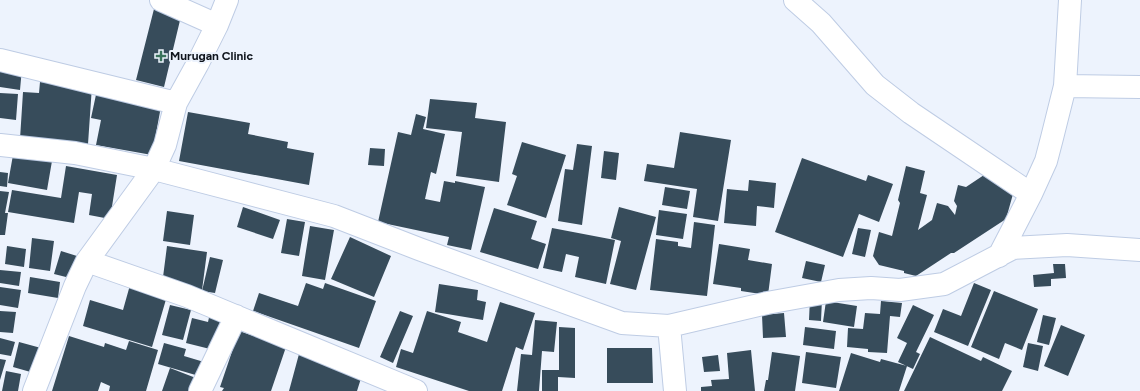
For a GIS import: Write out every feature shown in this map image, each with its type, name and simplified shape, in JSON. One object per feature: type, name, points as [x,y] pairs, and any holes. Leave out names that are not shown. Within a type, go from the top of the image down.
[{"type":"street","points":[[161,0],[217,25]]},
{"type":"street","points":[[34,391],[75,286],[87,261],[154,169],[165,145],[176,103],[217,25],[227,0]]},
{"type":"street","points":[[795,0],[821,23],[876,85],[911,113],[1031,194]]},
{"type":"street","points":[[999,256],[1031,194],[1046,160],[1065,86],[1070,0]]},
{"type":"street","points":[[0,60],[176,103]]},
{"type":"street","points":[[1065,86],[1140,86]]},
{"type":"street","points":[[0,145],[75,153],[154,169],[334,216],[419,249],[622,323],[669,326],[767,303],[839,290],[871,288],[900,290],[944,284],[1013,248],[1067,245],[1140,250]]},
{"type":"street","points":[[87,261],[187,296],[416,391]]},
{"type":"street","points":[[200,391],[236,316]]},
{"type":"street","points":[[669,326],[675,391]]},
{"type":"building","points":[[155,5],[182,12],[164,87],[136,80]]},
{"type":"building","points":[[0,65],[22,68],[20,90],[0,87]]},
{"type":"building","points":[[40,82],[92,86],[88,144],[20,139],[23,92],[39,93]]},
{"type":"building","points":[[97,90],[162,101],[152,155],[96,145],[101,120],[91,118]]},
{"type":"building","points":[[0,93],[18,94],[16,120],[0,118]]},
{"type":"building","points":[[430,99],[477,103],[475,118],[506,122],[499,182],[456,176],[462,132],[426,128]]},
{"type":"building","points":[[188,112],[250,123],[248,134],[288,142],[287,148],[314,153],[309,185],[179,161]]},
{"type":"building","points":[[416,114],[426,117],[423,129],[445,134],[436,174],[431,172],[425,199],[440,202],[444,181],[455,183],[455,181],[485,187],[471,250],[447,245],[449,237],[378,222],[398,132],[411,135]]},
{"type":"building","points":[[680,132],[731,140],[718,221],[693,217],[697,189],[644,181],[647,164],[674,168]]},
{"type":"building","points":[[522,142],[566,155],[546,218],[507,205],[517,176],[512,174]]},
{"type":"building","points":[[577,144],[592,146],[582,225],[558,221],[565,169],[573,170]]},
{"type":"building","points":[[370,148],[385,149],[384,166],[368,165]]},
{"type":"building","points":[[604,151],[619,153],[616,180],[601,178]]},
{"type":"building","points":[[13,155],[52,161],[47,190],[8,183]]},
{"type":"building","points":[[802,158],[866,181],[868,175],[893,184],[879,222],[859,214],[843,257],[775,232]]},
{"type":"building","points":[[66,166],[117,175],[110,219],[89,215],[92,194],[79,192],[74,223],[8,212],[12,190],[61,198]]},
{"type":"building","points":[[906,166],[925,171],[920,193],[927,195],[918,230],[932,220],[937,203],[948,206],[955,215],[957,206],[954,201],[958,185],[966,187],[987,173],[1013,194],[1006,219],[916,276],[904,273],[904,271],[879,265],[873,256],[879,232],[892,236],[900,203],[898,200]]},
{"type":"building","points":[[0,172],[8,173],[7,187],[0,186]]},
{"type":"building","points":[[749,180],[776,183],[774,208],[757,206],[756,226],[724,223],[727,189],[748,191]]},
{"type":"building","points":[[665,187],[690,191],[687,209],[662,205]]},
{"type":"building","points":[[0,191],[9,192],[5,213],[8,213],[5,235],[0,235]]},
{"type":"building","points":[[243,207],[280,220],[273,239],[237,227]]},
{"type":"building","points":[[619,207],[656,217],[636,290],[610,284],[621,241],[611,238]]},
{"type":"building","points":[[494,208],[537,221],[531,239],[546,244],[538,269],[480,252]]},
{"type":"building","points":[[659,210],[687,214],[683,239],[656,235]]},
{"type":"building","points":[[167,211],[194,215],[190,245],[163,241]]},
{"type":"building","points":[[287,219],[305,222],[299,256],[281,253]]},
{"type":"building","points":[[694,222],[715,225],[707,296],[650,290],[656,239],[678,242],[678,246],[691,248]]},
{"type":"building","points":[[310,226],[334,230],[325,280],[302,276]]},
{"type":"building","points":[[552,228],[615,240],[606,284],[575,277],[579,257],[566,254],[562,272],[543,268]]},
{"type":"building","points":[[858,228],[871,230],[865,257],[852,254]]},
{"type":"building","points":[[350,237],[391,256],[374,297],[331,279]]},
{"type":"building","points":[[32,238],[54,241],[50,271],[29,268]]},
{"type":"building","points":[[719,244],[750,249],[748,260],[772,264],[768,295],[741,291],[741,288],[713,284]]},
{"type":"building","points":[[7,246],[26,249],[24,267],[5,264]]},
{"type":"building","points":[[167,246],[207,252],[202,290],[162,285]]},
{"type":"building","points":[[61,251],[77,256],[70,278],[54,274]]},
{"type":"building","points":[[210,257],[223,260],[215,293],[202,291]]},
{"type":"building","points":[[806,261],[825,265],[821,282],[802,278]]},
{"type":"building","points":[[1053,264],[1065,264],[1066,278],[1051,279],[1051,286],[1034,287],[1033,275],[1054,273]]},
{"type":"building","points":[[0,270],[21,272],[19,286],[0,283]]},
{"type":"building","points":[[30,277],[60,282],[58,298],[28,293]]},
{"type":"building","points":[[306,283],[323,289],[325,283],[376,301],[359,348],[253,311],[259,293],[298,306]]},
{"type":"building","points":[[974,283],[991,290],[968,346],[934,332],[943,309],[961,316]]},
{"type":"building","points":[[439,284],[478,290],[477,300],[486,302],[483,320],[435,312]]},
{"type":"building","points":[[130,285],[167,296],[152,347],[83,326],[90,300],[123,310]]},
{"type":"building","points":[[0,287],[21,290],[18,308],[0,305]]},
{"type":"building","points":[[994,291],[1038,309],[1022,350],[1005,343],[999,359],[971,347]]},
{"type":"building","points":[[810,298],[822,299],[821,321],[809,320]]},
{"type":"building","points":[[826,301],[857,306],[854,327],[823,322]]},
{"type":"building","points":[[881,301],[902,303],[900,317],[890,316],[887,353],[868,352],[868,349],[847,347],[848,328],[863,329],[865,313],[880,314]]},
{"type":"building","points":[[500,302],[535,313],[523,350],[516,347],[502,391],[469,391],[396,367],[401,349],[413,353],[427,311],[461,322],[458,332],[487,342]]},
{"type":"building","points":[[170,305],[191,310],[183,340],[162,335]]},
{"type":"building","points":[[913,305],[934,315],[916,352],[920,354],[913,369],[898,362],[907,343],[897,338]]},
{"type":"building","points":[[0,311],[16,312],[13,333],[0,332]]},
{"type":"building","points":[[400,311],[413,316],[393,363],[380,357]]},
{"type":"building","points":[[210,313],[227,317],[218,351],[186,343],[192,318],[208,322]]},
{"type":"building","points":[[784,313],[786,337],[763,338],[762,315]]},
{"type":"building","points":[[1043,315],[1056,318],[1049,345],[1037,342]]},
{"type":"building","points":[[535,320],[557,322],[554,352],[542,351],[539,391],[517,391],[521,354],[532,355]]},
{"type":"building","points":[[1061,325],[1085,335],[1068,376],[1044,366]]},
{"type":"building","points":[[559,327],[575,328],[575,378],[558,377],[558,391],[542,391],[542,370],[559,370]]},
{"type":"building","points":[[805,327],[836,331],[834,349],[803,345]]},
{"type":"building","points":[[239,331],[286,347],[271,391],[222,391],[224,388],[220,387]]},
{"type":"building","points":[[69,336],[104,347],[105,343],[126,350],[129,341],[158,350],[146,391],[109,391],[110,386],[101,382],[98,391],[52,391]]},
{"type":"building","points":[[930,337],[981,361],[983,357],[1012,371],[1002,391],[904,391]]},
{"type":"building","points":[[0,338],[15,342],[11,356],[0,354]]},
{"type":"building","points":[[19,342],[41,348],[34,373],[13,367]]},
{"type":"building","points":[[164,343],[186,349],[184,356],[204,362],[199,376],[158,364]]},
{"type":"building","points":[[1028,343],[1043,346],[1038,371],[1023,367]]},
{"type":"building","points":[[607,348],[652,348],[653,383],[607,383]]},
{"type":"building","points":[[751,350],[755,391],[701,391],[701,387],[712,386],[711,380],[729,379],[727,353]]},
{"type":"building","points":[[772,352],[800,356],[795,391],[764,391],[766,380],[768,380]]},
{"type":"building","points":[[806,352],[841,357],[836,388],[802,383]]},
{"type":"building","points":[[851,353],[880,362],[881,359],[907,366],[899,391],[839,391]]},
{"type":"building","points":[[299,354],[363,372],[357,391],[289,391]]},
{"type":"building","points":[[718,355],[720,371],[704,372],[702,357]]},
{"type":"building","points":[[0,359],[6,360],[0,380]]},
{"type":"building","points":[[170,368],[201,380],[197,391],[162,391]]},
{"type":"building","points":[[6,371],[21,374],[18,391],[2,391]]},
{"type":"place","name":"Murugan Clinic","points":[[161,56]]}]
